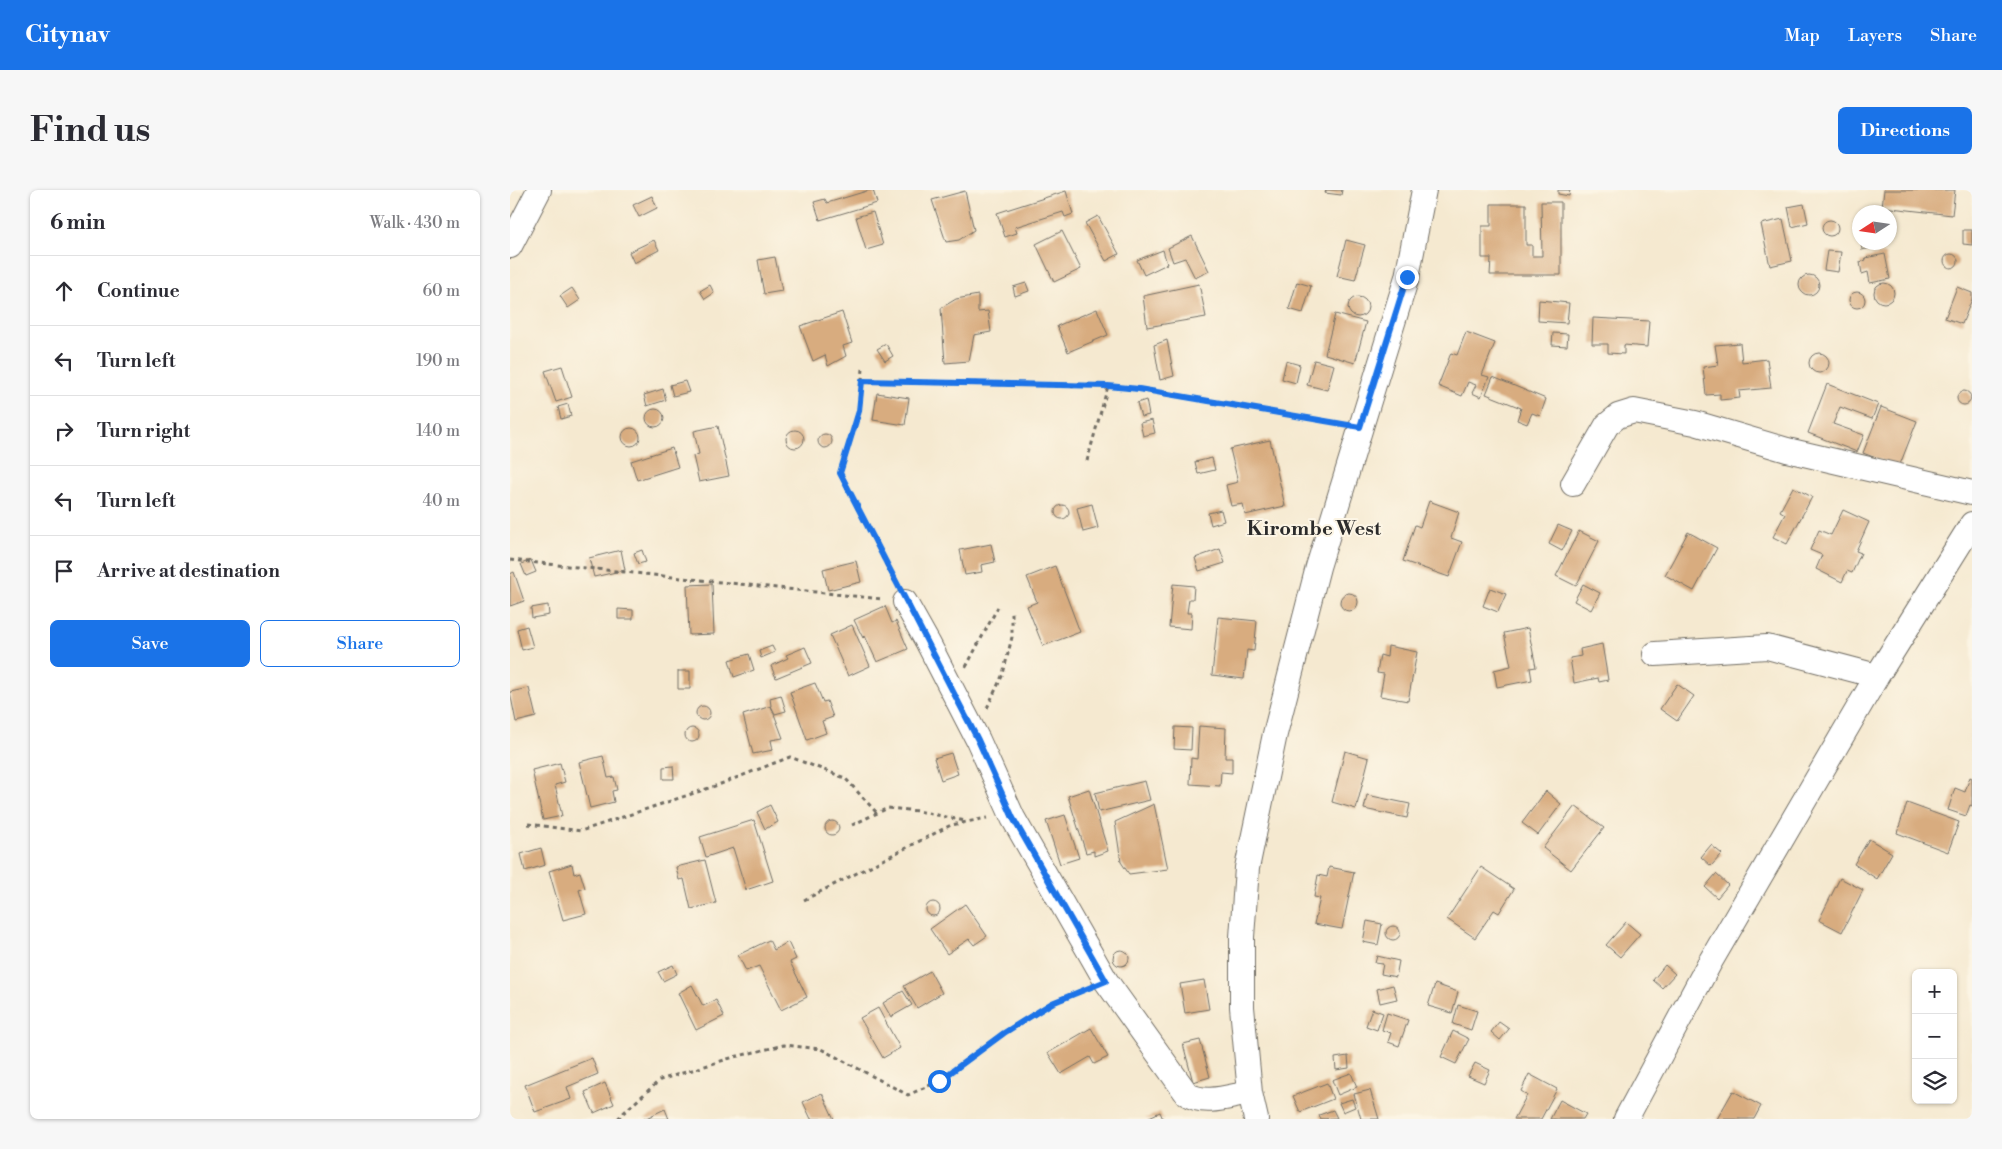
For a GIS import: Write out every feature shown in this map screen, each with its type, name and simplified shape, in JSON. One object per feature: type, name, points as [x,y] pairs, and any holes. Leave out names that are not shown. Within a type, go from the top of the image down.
[{"type":"street","points":[[510,246],[539,190]]},
{"type":"street","points":[[1256,1119],[1250,1093],[1242,1007],[1242,937],[1246,868],[1275,734],[1318,567],[1407,277],[1424,190]]},
{"type":"street","points":[[1573,484],[1607,425],[1618,416],[1634,411],[1695,423],[1787,450],[1972,493]]},
{"type":"street","points":[[1626,1119],[1709,964],[1877,676],[1972,524]]},
{"type":"street","points":[[905,602],[928,642],[978,740],[1013,818],[1106,981],[1187,1094],[1195,1099],[1204,1101],[1250,1093]]},
{"type":"street","points":[[1655,654],[1767,647],[1877,676]]},
{"type":"path","points":[[863,369],[859,411],[840,473],[905,602]]},
{"type":"path","points":[[862,381],[1108,386],[1158,392],[1360,427]]},
{"type":"path","points":[[1087,461],[1108,386]]},
{"type":"path","points":[[510,560],[905,602]]},
{"type":"path","points":[[952,691],[999,605]]},
{"type":"path","points":[[978,740],[989,704],[1003,674],[1012,637],[1012,612]]},
{"type":"path","points":[[528,824],[581,831],[790,757],[845,778],[877,813]]},
{"type":"path","points":[[804,900],[951,825],[966,821],[918,811],[888,808],[852,825]]},
{"type":"path","points":[[618,1119],[660,1080],[734,1057],[784,1045],[821,1049],[908,1095],[939,1081],[1004,1033],[1052,1003],[1106,981]]},
{"type":"building","points":[[873,190],[877,203],[820,220],[814,202],[825,199],[827,203]]},
{"type":"building","points":[[1326,190],[1342,190],[1341,195],[1325,193]]},
{"type":"building","points":[[1558,190],[1570,190],[1569,196],[1558,194]]},
{"type":"building","points":[[1884,190],[1955,190],[1952,215],[1897,209],[1897,205],[1882,205]]},
{"type":"building","points":[[965,191],[974,230],[959,240],[946,242],[932,200]]},
{"type":"building","points":[[1066,191],[1073,214],[1065,217],[1063,212],[1015,227],[1017,233],[1005,237],[997,213]]},
{"type":"building","points":[[652,196],[657,208],[639,217],[633,205]]},
{"type":"building","points":[[1541,202],[1561,202],[1561,275],[1490,275],[1491,258],[1482,258],[1482,226],[1491,226],[1491,204],[1526,204],[1526,245],[1532,245],[1532,256],[1542,256]]},
{"type":"building","points":[[1804,204],[1808,223],[1792,227],[1788,207]]},
{"type":"building","points":[[873,212],[883,245],[866,250],[856,217]]},
{"type":"building","points":[[1098,216],[1119,254],[1106,261],[1085,223]]},
{"type":"building","points":[[1783,219],[1792,261],[1770,266],[1761,224]]},
{"type":"building","points":[[1830,220],[1838,228],[1830,236],[1822,228]]},
{"type":"building","points":[[1963,230],[1972,230],[1972,245],[1963,244]]},
{"type":"building","points":[[1062,231],[1081,269],[1054,282],[1036,244]]},
{"type":"building","points":[[1192,236],[1209,271],[1195,278],[1185,258],[1173,262],[1168,248]]},
{"type":"building","points":[[654,240],[659,250],[634,263],[629,252]]},
{"type":"building","points":[[1346,240],[1365,245],[1355,280],[1337,276]]},
{"type":"building","points":[[1163,250],[1167,264],[1144,275],[1137,260]]},
{"type":"building","points":[[1827,251],[1841,252],[1838,272],[1824,270]]},
{"type":"building","points":[[1885,254],[1890,279],[1870,283],[1868,272],[1862,274],[1860,262],[1866,260],[1865,258]]},
{"type":"building","points":[[1951,254],[1956,256],[1958,261],[1956,266],[1951,268],[1946,266],[1944,261],[1946,256]]},
{"type":"building","points":[[775,257],[782,291],[764,294],[758,260]]},
{"type":"building","points":[[1809,275],[1816,278],[1819,285],[1816,292],[1809,295],[1802,292],[1799,285],[1802,278]]},
{"type":"building","points":[[1297,282],[1311,286],[1303,313],[1289,309]]},
{"type":"building","points":[[1026,283],[1029,291],[1015,296],[1013,287]]},
{"type":"building","points":[[1884,283],[1891,286],[1894,293],[1891,300],[1884,303],[1877,300],[1874,293],[1877,286]]},
{"type":"building","points":[[1199,284],[1206,317],[1147,327],[1143,296]]},
{"type":"building","points":[[710,285],[714,293],[705,299],[700,291]]},
{"type":"building","points":[[1957,287],[1972,293],[1972,299],[1962,324],[1945,318]]},
{"type":"building","points":[[572,288],[580,300],[568,308],[560,296]]},
{"type":"building","points":[[1857,292],[1865,300],[1857,308],[1849,300]]},
{"type":"building","points":[[978,295],[978,312],[988,311],[991,332],[974,335],[969,361],[945,363],[941,308],[956,299]]},
{"type":"building","points":[[1358,297],[1365,300],[1368,307],[1365,314],[1358,317],[1351,314],[1348,307],[1351,300]]},
{"type":"building","points":[[1539,300],[1569,303],[1567,323],[1538,321]]},
{"type":"building","points":[[1097,309],[1108,335],[1068,352],[1057,326]]},
{"type":"building","points":[[842,312],[852,343],[843,346],[846,356],[828,366],[825,355],[813,361],[800,326]]},
{"type":"building","points":[[1335,314],[1366,322],[1355,363],[1325,354]]},
{"type":"building","points":[[1593,318],[1649,321],[1647,347],[1624,345],[1624,354],[1608,353],[1608,344],[1592,344]]},
{"type":"building","points":[[1466,332],[1495,343],[1482,375],[1489,377],[1481,397],[1472,393],[1476,385],[1468,382],[1462,396],[1438,386],[1451,353],[1457,355]]},
{"type":"building","points":[[1553,333],[1568,334],[1567,346],[1552,345]]},
{"type":"building","points":[[1167,340],[1174,376],[1160,380],[1154,345]]},
{"type":"building","points":[[1740,343],[1742,362],[1767,359],[1771,388],[1739,391],[1740,398],[1720,400],[1720,394],[1706,395],[1703,367],[1718,365],[1715,345]]},
{"type":"building","points":[[886,344],[893,356],[885,361],[877,349]]},
{"type":"building","points":[[1819,353],[1826,356],[1829,363],[1826,370],[1819,373],[1812,370],[1809,363],[1812,356]]},
{"type":"building","points":[[1314,360],[1334,365],[1327,390],[1307,385]]},
{"type":"building","points":[[1286,361],[1300,365],[1296,383],[1282,379]]},
{"type":"building","points":[[562,366],[572,397],[556,402],[545,371]]},
{"type":"building","points":[[1493,377],[1546,399],[1540,416],[1532,413],[1527,424],[1517,420],[1521,408],[1486,394]]},
{"type":"building","points":[[685,381],[689,392],[673,396],[670,385]]},
{"type":"building","points":[[1827,384],[1878,404],[1872,419],[1840,407],[1833,424],[1864,435],[1857,452],[1808,433]]},
{"type":"building","points":[[663,389],[666,400],[647,406],[644,395]]},
{"type":"building","points":[[1964,391],[1969,393],[1971,398],[1969,403],[1964,405],[1959,403],[1957,398],[1959,393]]},
{"type":"building","points":[[877,393],[909,398],[905,425],[873,420]]},
{"type":"building","points":[[1146,400],[1149,415],[1141,417],[1137,403]]},
{"type":"building","points":[[568,404],[571,416],[561,419],[558,407]]},
{"type":"building","points":[[1881,407],[1917,421],[1899,467],[1863,453]]},
{"type":"building","points":[[655,409],[661,412],[664,418],[661,424],[655,427],[649,424],[646,418],[649,412]]},
{"type":"building","points":[[1152,420],[1155,433],[1143,436],[1140,423]]},
{"type":"building","points":[[718,426],[729,476],[699,482],[693,456],[699,454],[694,431]]},
{"type":"building","points":[[631,428],[637,431],[640,437],[637,443],[631,446],[625,443],[622,437],[625,431]]},
{"type":"building","points":[[791,430],[799,430],[804,435],[802,446],[791,448],[786,443],[786,435]]},
{"type":"building","points":[[822,434],[828,434],[832,441],[828,448],[822,448],[818,444],[818,438]]},
{"type":"building","points":[[1270,440],[1285,506],[1245,515],[1243,504],[1231,506],[1226,485],[1238,482],[1230,449]]},
{"type":"building","points":[[672,448],[678,467],[637,480],[631,461]]},
{"type":"building","points":[[1212,458],[1215,470],[1198,474],[1195,462]]},
{"type":"building","points":[[1793,487],[1812,497],[1787,544],[1773,537],[1785,514],[1780,511]]},
{"type":"building","points":[[1429,501],[1459,512],[1451,538],[1462,542],[1449,577],[1403,561],[1415,525],[1420,527]]},
{"type":"building","points":[[1092,504],[1098,528],[1083,532],[1077,508]]},
{"type":"building","points":[[1059,505],[1065,505],[1069,512],[1065,519],[1059,519],[1055,515],[1055,509]]},
{"type":"building","points":[[1221,510],[1224,521],[1211,525],[1208,513]]},
{"type":"building","points":[[1843,510],[1869,522],[1856,551],[1861,553],[1852,573],[1847,571],[1842,582],[1816,569],[1822,555],[1810,550],[1819,530],[1831,535]]},
{"type":"building","points":[[1558,525],[1572,531],[1562,551],[1549,544]]},
{"type":"building","points":[[1579,531],[1599,541],[1576,586],[1556,576]]},
{"type":"building","points":[[1688,532],[1717,548],[1694,591],[1665,575]]},
{"type":"building","points":[[991,544],[995,562],[981,565],[982,572],[965,575],[960,550]]},
{"type":"building","points":[[1220,549],[1225,563],[1199,571],[1195,558]]},
{"type":"building","points":[[621,550],[625,570],[594,577],[589,558]]},
{"type":"building","points":[[642,550],[646,562],[638,564],[634,553]]},
{"type":"building","points":[[531,560],[536,572],[526,576],[521,564]]},
{"type":"building","points":[[856,561],[861,582],[828,590],[823,569]]},
{"type":"building","points":[[1055,566],[1080,632],[1043,646],[1027,606],[1037,602],[1027,577]]},
{"type":"building","points":[[514,572],[524,601],[510,606],[510,574]]},
{"type":"building","points":[[712,584],[714,634],[689,635],[687,585]]},
{"type":"building","points":[[1173,584],[1194,586],[1193,599],[1189,599],[1187,613],[1192,613],[1191,629],[1169,627]]},
{"type":"building","points":[[1583,584],[1600,593],[1591,610],[1574,601]]},
{"type":"building","points":[[1490,588],[1506,594],[1498,612],[1483,606]]},
{"type":"building","points":[[1349,593],[1355,596],[1358,602],[1355,608],[1349,611],[1343,608],[1340,602],[1343,596]]},
{"type":"building","points":[[548,605],[549,615],[532,618],[531,608]]},
{"type":"building","points":[[885,606],[892,623],[896,621],[908,649],[877,662],[865,636],[863,638],[854,620]]},
{"type":"building","points":[[618,609],[633,610],[633,619],[618,619]]},
{"type":"building","points":[[1218,617],[1257,621],[1254,651],[1247,650],[1244,679],[1212,675]]},
{"type":"building","points":[[852,625],[870,666],[848,676],[830,635]]},
{"type":"building","points":[[527,626],[533,647],[522,650],[517,629]]},
{"type":"building","points":[[1528,628],[1536,667],[1530,668],[1532,680],[1497,687],[1494,670],[1511,666],[1504,633]]},
{"type":"building","points":[[1602,644],[1608,680],[1599,682],[1598,678],[1574,683],[1570,658],[1581,656],[1580,649]]},
{"type":"building","points":[[772,646],[775,652],[761,658],[759,651]]},
{"type":"building","points":[[1388,646],[1417,652],[1408,701],[1380,696],[1384,674],[1377,673],[1380,655],[1387,657]]},
{"type":"building","points":[[805,647],[812,663],[776,678],[771,666],[788,658],[786,655]]},
{"type":"building","points":[[749,654],[754,670],[734,677],[729,660]]},
{"type":"building","points":[[678,671],[690,671],[690,689],[678,689]]},
{"type":"building","points":[[815,683],[823,702],[827,701],[833,717],[822,721],[826,733],[807,740],[790,692]]},
{"type":"building","points":[[1677,684],[1694,696],[1677,721],[1660,709]]},
{"type":"building","points":[[529,688],[536,717],[516,722],[510,692]]},
{"type":"building","points":[[781,695],[786,711],[775,714],[770,698]]},
{"type":"building","points":[[703,706],[708,708],[710,713],[708,718],[703,720],[698,718],[696,713],[698,708]]},
{"type":"building","points":[[771,706],[783,738],[771,740],[773,750],[753,754],[743,715]]},
{"type":"building","points":[[1199,726],[1226,728],[1225,758],[1232,758],[1232,773],[1221,772],[1220,786],[1190,784],[1191,758],[1197,759]]},
{"type":"building","points":[[1175,727],[1192,728],[1191,750],[1174,749]]},
{"type":"building","points":[[692,728],[697,730],[699,735],[697,740],[692,742],[687,740],[685,735],[687,730]]},
{"type":"building","points":[[1345,751],[1369,758],[1356,809],[1332,802]]},
{"type":"building","points":[[951,753],[958,774],[941,780],[934,758]]},
{"type":"building","points":[[603,756],[608,778],[614,777],[617,790],[612,791],[614,802],[590,808],[579,762]]},
{"type":"building","points":[[560,763],[565,782],[555,785],[562,816],[543,820],[532,770]]},
{"type":"building","points":[[673,766],[674,779],[663,779],[663,767]]},
{"type":"building","points":[[1970,777],[1972,778],[1972,806],[1970,805],[1966,816],[1948,810],[1955,788],[1965,792]]},
{"type":"building","points":[[1145,781],[1150,800],[1099,812],[1095,793]]},
{"type":"building","points":[[1089,789],[1108,851],[1094,856],[1094,851],[1086,853],[1068,796]]},
{"type":"building","points":[[1546,791],[1561,804],[1538,835],[1522,823]]},
{"type":"building","points":[[1367,795],[1410,804],[1407,818],[1364,809]]},
{"type":"building","points":[[1907,803],[1959,822],[1948,852],[1897,833]]},
{"type":"building","points":[[1154,804],[1168,869],[1129,874],[1121,862],[1115,822]]},
{"type":"building","points":[[770,805],[778,822],[765,829],[757,812]]},
{"type":"building","points":[[1575,806],[1604,828],[1571,870],[1543,848]]},
{"type":"building","points":[[1065,815],[1079,858],[1060,864],[1046,821]]},
{"type":"building","points":[[754,820],[773,881],[746,890],[733,848],[706,857],[700,837]]},
{"type":"building","points":[[832,821],[837,823],[839,828],[837,833],[832,835],[827,833],[825,828],[827,823]]},
{"type":"building","points":[[1869,839],[1892,853],[1877,879],[1854,864]]},
{"type":"building","points":[[1711,845],[1722,854],[1711,866],[1701,857]]},
{"type":"building","points":[[541,848],[545,865],[525,871],[521,854]]},
{"type":"building","points":[[705,860],[716,903],[691,909],[684,879],[679,880],[676,867]]},
{"type":"building","points":[[572,864],[574,874],[580,872],[585,888],[579,890],[586,914],[563,920],[549,871]]},
{"type":"building","points":[[1329,867],[1354,872],[1342,929],[1314,924],[1320,898],[1314,897],[1318,875],[1327,877]]},
{"type":"building","points":[[1481,867],[1514,889],[1499,913],[1494,910],[1475,938],[1447,919]]},
{"type":"building","points":[[1716,874],[1728,885],[1717,898],[1705,887]]},
{"type":"building","points":[[1840,878],[1863,890],[1842,932],[1819,920]]},
{"type":"building","points":[[933,902],[938,904],[940,909],[938,914],[933,916],[928,914],[926,909],[928,904]]},
{"type":"building","points":[[965,904],[987,936],[974,945],[969,939],[947,954],[930,929]]},
{"type":"building","points":[[1367,921],[1382,924],[1378,945],[1363,942]]},
{"type":"building","points":[[1626,922],[1640,934],[1620,957],[1606,945]]},
{"type":"building","points":[[1393,926],[1398,928],[1400,933],[1398,938],[1393,940],[1388,938],[1386,933],[1388,928]]},
{"type":"building","points":[[769,940],[774,950],[788,942],[796,959],[790,962],[807,997],[781,1010],[759,966],[746,971],[738,955]]},
{"type":"building","points":[[1118,950],[1124,950],[1129,955],[1127,964],[1118,966],[1113,961],[1113,955]]},
{"type":"building","points":[[1377,956],[1399,961],[1396,977],[1381,974],[1383,964],[1375,963]]},
{"type":"building","points":[[673,965],[677,974],[663,981],[658,972]]},
{"type":"building","points":[[1665,965],[1675,974],[1662,988],[1653,980]]},
{"type":"building","points":[[930,971],[942,993],[917,1008],[904,986]]},
{"type":"building","points":[[1204,980],[1209,1009],[1185,1013],[1180,984]]},
{"type":"building","points":[[1435,984],[1458,992],[1452,1013],[1428,1006]]},
{"type":"building","points":[[692,985],[703,1006],[716,1000],[724,1016],[696,1030],[678,993]]},
{"type":"building","points":[[1393,985],[1397,999],[1380,1003],[1377,989]]},
{"type":"building","points":[[903,991],[912,1005],[891,1017],[883,1003]]},
{"type":"building","points":[[1458,1005],[1477,1011],[1471,1030],[1453,1024]]},
{"type":"building","points":[[878,1008],[900,1048],[883,1058],[860,1018]]},
{"type":"building","points":[[1372,1009],[1383,1013],[1377,1030],[1366,1026]]},
{"type":"building","points":[[1387,1013],[1408,1020],[1399,1046],[1388,1042],[1391,1033],[1382,1030]]},
{"type":"building","points":[[1499,1022],[1509,1029],[1500,1040],[1491,1032]]},
{"type":"building","points":[[1091,1028],[1108,1057],[1094,1064],[1090,1057],[1061,1074],[1048,1053]]},
{"type":"building","points":[[1453,1031],[1469,1039],[1456,1064],[1441,1057]]},
{"type":"building","points":[[1200,1040],[1210,1077],[1193,1082],[1183,1044]]},
{"type":"building","points":[[1348,1056],[1349,1068],[1336,1070],[1335,1058]]},
{"type":"building","points":[[592,1058],[598,1074],[567,1087],[571,1099],[535,1112],[525,1085]]},
{"type":"building","points":[[1475,1063],[1490,1070],[1484,1083],[1468,1076]]},
{"type":"building","points":[[1351,1073],[1357,1087],[1338,1095],[1332,1080]]},
{"type":"building","points":[[1529,1074],[1557,1089],[1541,1119],[1514,1119],[1527,1095],[1521,1091]]},
{"type":"building","points":[[605,1083],[614,1104],[594,1113],[585,1092]]},
{"type":"building","points":[[1327,1083],[1333,1099],[1300,1112],[1293,1096]]},
{"type":"building","points":[[1370,1090],[1379,1119],[1361,1119],[1354,1094]]},
{"type":"building","points":[[1733,1091],[1761,1106],[1754,1119],[1717,1119]]},
{"type":"building","points":[[822,1093],[834,1119],[811,1119],[803,1102]]},
{"type":"building","points":[[1352,1099],[1355,1107],[1343,1112],[1339,1103]]},
{"type":"building","points":[[1560,1100],[1586,1114],[1583,1119],[1550,1119]]},
{"type":"building","points":[[665,1109],[669,1119],[644,1119]]},
{"type":"building","points":[[1333,1110],[1337,1118],[1321,1119],[1319,1115]]},
{"type":"building","points":[[1160,1112],[1163,1119],[1145,1119]]},
{"type":"district","name":"Kirombe West","points":[[1314,529]]},
{"type":"route","points":[[939,1081],[1004,1033],[1052,1003],[1106,981],[1013,818],[978,740],[840,473],[859,411],[862,381],[1108,386],[1232,404],[1360,427],[1407,277]]}]
